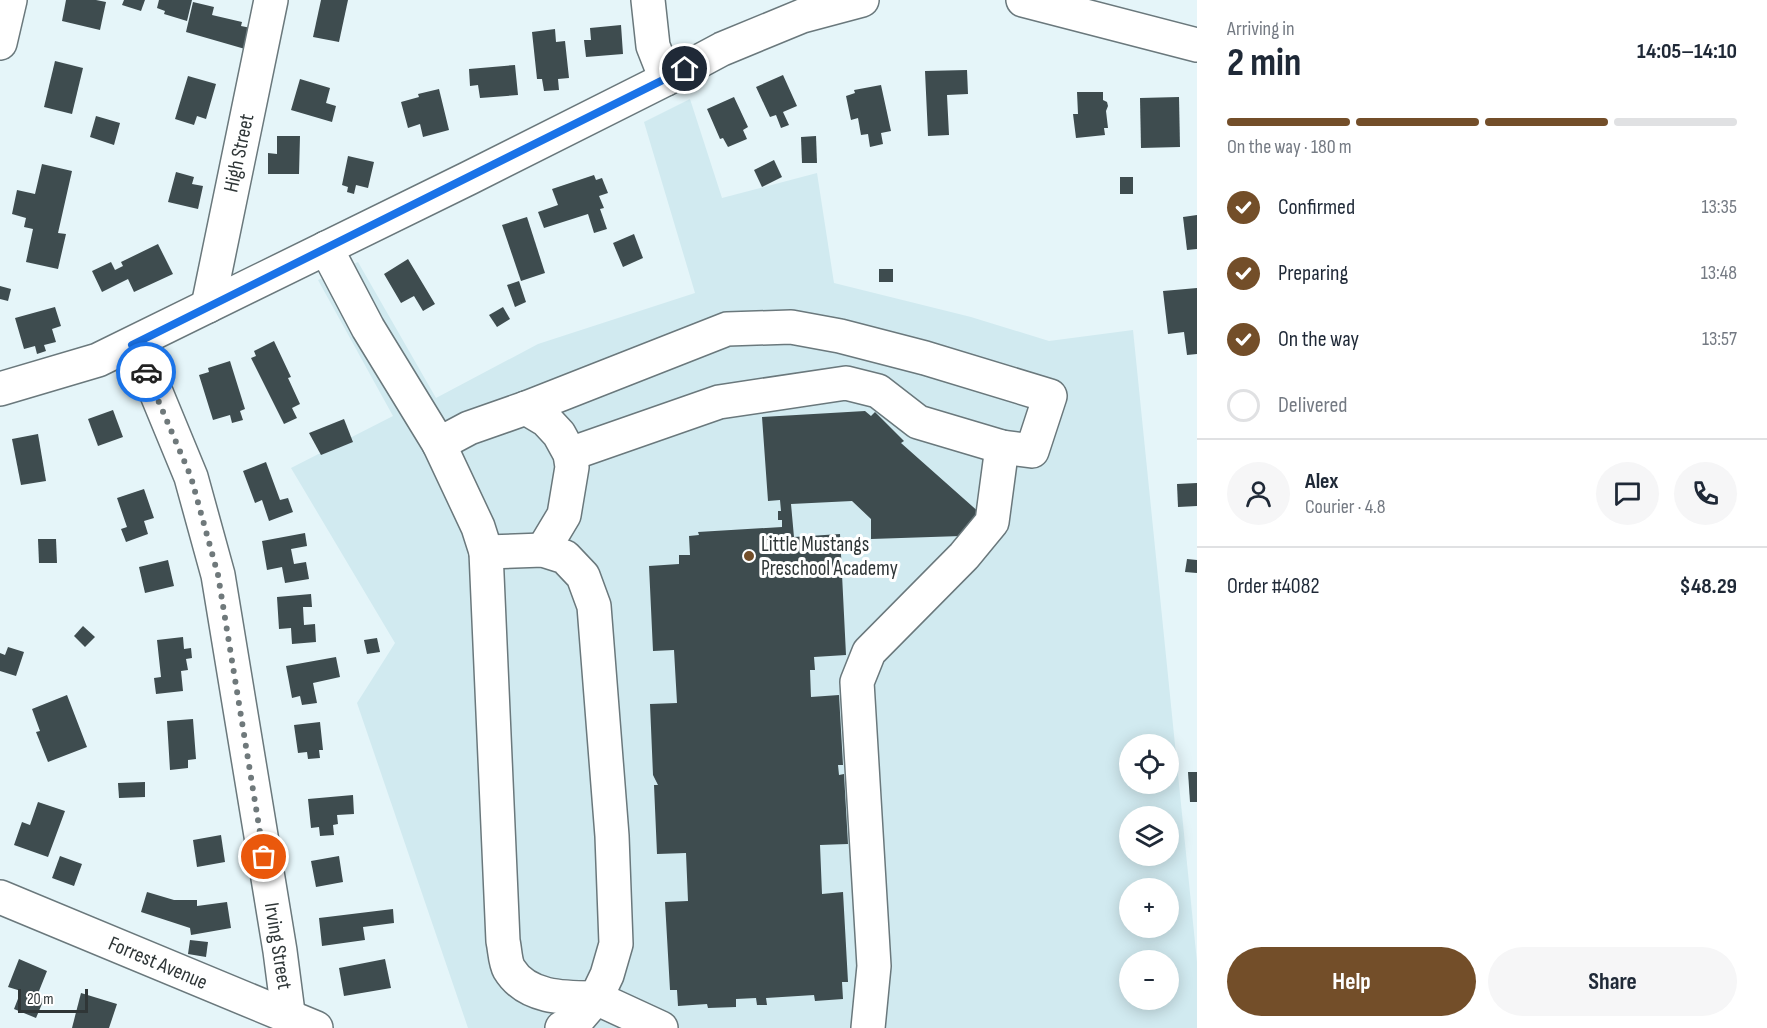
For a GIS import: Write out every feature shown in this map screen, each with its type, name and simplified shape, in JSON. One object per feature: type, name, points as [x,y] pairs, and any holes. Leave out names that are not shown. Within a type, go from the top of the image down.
[{"type":"street","points":[[0,43],[9,0]]},
{"type":"street","name":"High Street","points":[[208,306],[271,0]]},
{"type":"street","points":[[648,0],[653,46],[666,79]]},
{"type":"street","points":[[0,389],[98,360],[132,345],[722,49],[802,16],[862,0]]},
{"type":"street","points":[[1023,0],[1197,45]]},
{"type":"street","points":[[326,248],[368,328],[439,444],[478,527],[486,552],[503,941],[509,968],[522,984],[543,994],[570,998],[596,998],[661,1028]]},
{"type":"street","points":[[439,444],[469,428],[727,329],[791,327],[840,336],[925,358],[1050,396],[1032,451],[1002,447],[918,422],[878,392],[846,383],[719,402],[570,454]]},
{"type":"street","points":[[824,386],[840,336]]},
{"type":"street","name":"Irving Street","points":[[132,345],[153,385],[191,477],[218,575],[280,951],[298,1025]]},
{"type":"street","points":[[526,408],[546,420],[559,434],[570,454],[572,467],[564,515],[543,550]]},
{"type":"street","points":[[868,1028],[874,966],[857,682],[869,652],[964,556],[992,522],[1002,447]]},
{"type":"street","points":[[486,552],[543,550],[565,557],[583,576],[594,606],[612,836],[616,944],[608,975],[596,998],[578,1018],[562,1028]]},
{"type":"street","name":"Forrest Avenue","points":[[0,897],[298,1025]]},
{"type":"shaded area","name":"Little Mustangs Preschool Academy","points":[[690,99],[722,198],[817,173],[834,283],[971,317],[1049,341],[1133,330],[1174,734],[1119,734],[1119,794],[1179,794],[1179,784],[1197,962],[1197,1028],[468,1028],[357,703],[395,643],[291,468],[393,416],[318,280],[358,262],[436,398],[538,344],[695,293],[644,122]]},
{"type":"building","points":[[66,0],[106,2],[100,30],[62,21]]},
{"type":"building","points":[[124,0],[145,0],[141,11],[122,5]]},
{"type":"building","points":[[159,0],[192,0],[187,21],[164,14],[165,11],[157,8]]},
{"type":"building","points":[[321,0],[348,0],[339,42],[313,37]]},
{"type":"building","points":[[193,2],[214,7],[212,15],[242,22],[241,26],[251,28],[245,49],[186,32]]},
{"type":"building","points":[[621,25],[623,54],[586,57],[584,40],[591,40],[590,28]]},
{"type":"building","points":[[555,29],[556,42],[565,41],[569,78],[558,79],[559,90],[544,91],[542,79],[537,79],[532,32]]},
{"type":"building","points":[[55,61],[83,68],[72,114],[44,107]]},
{"type":"building","points":[[515,65],[518,95],[480,98],[478,85],[470,86],[469,69]]},
{"type":"building","points":[[967,70],[968,94],[947,95],[949,135],[928,136],[925,71]]},
{"type":"building","points":[[783,75],[797,106],[783,112],[789,125],[781,128],[776,115],[770,117],[756,87]]},
{"type":"building","points":[[188,76],[216,84],[206,119],[197,116],[194,125],[175,119]]},
{"type":"building","points":[[300,79],[330,88],[326,103],[336,106],[332,122],[291,110]]},
{"type":"building","points":[[881,85],[891,131],[881,133],[883,144],[870,147],[868,134],[861,135],[858,118],[851,120],[846,96],[855,93],[854,90]]},
{"type":"building","points":[[439,89],[449,130],[423,137],[420,124],[408,128],[401,102],[419,97],[418,94]]},
{"type":"building","points":[[1077,92],[1103,92],[1103,100],[1108,106],[1106,111],[1108,128],[1104,128],[1105,135],[1076,138],[1073,114],[1078,114]]},
{"type":"building","points":[[734,97],[748,127],[743,130],[747,139],[728,147],[723,138],[720,139],[707,109]]},
{"type":"building","points":[[1179,97],[1180,147],[1141,148],[1140,98]]},
{"type":"building","points":[[96,116],[120,123],[114,145],[90,137]]},
{"type":"building","points":[[277,136],[300,136],[299,174],[268,174],[268,153],[277,154]]},
{"type":"building","points":[[816,136],[817,163],[802,163],[801,137]]},
{"type":"building","points":[[348,156],[374,162],[368,188],[356,185],[354,194],[347,192],[348,187],[342,185]]},
{"type":"building","points":[[774,160],[782,177],[762,187],[754,170]]},
{"type":"building","points":[[42,164],[72,171],[58,233],[66,234],[58,269],[26,262],[33,229],[24,227],[26,218],[12,214],[17,190],[35,194]]},
{"type":"building","points":[[176,172],[194,177],[192,184],[203,186],[198,209],[168,202]]},
{"type":"building","points":[[594,175],[596,180],[602,178],[608,193],[599,196],[604,208],[600,209],[607,229],[594,233],[588,214],[544,228],[538,212],[558,205],[552,189]]},
{"type":"building","points":[[1120,177],[1133,177],[1133,194],[1120,194]]},
{"type":"building","points":[[1197,215],[1197,249],[1187,250],[1183,217]]},
{"type":"building","points":[[527,217],[545,273],[521,281],[502,225]]},
{"type":"building","points":[[634,234],[643,258],[623,267],[613,243]]},
{"type":"building","points":[[158,244],[173,274],[134,292],[128,279],[102,292],[92,271],[111,262],[115,270],[123,266],[121,262]]},
{"type":"building","points":[[408,259],[435,304],[423,311],[414,296],[401,303],[384,274]]},
{"type":"building","points":[[879,269],[893,269],[893,282],[879,282]]},
{"type":"building","points":[[519,281],[526,302],[515,307],[507,285]]},
{"type":"building","points":[[0,286],[11,289],[8,301],[0,299]]},
{"type":"building","points":[[1197,288],[1197,354],[1187,355],[1184,332],[1168,334],[1163,291]]},
{"type":"building","points":[[55,307],[61,326],[52,329],[56,342],[44,345],[46,351],[37,354],[35,346],[24,349],[15,318]]},
{"type":"building","points":[[503,307],[510,319],[497,327],[489,315]]},
{"type":"building","points":[[274,341],[291,377],[288,378],[300,404],[292,408],[297,418],[284,424],[251,358],[256,356],[254,351]]},
{"type":"building","points":[[230,361],[245,409],[240,411],[243,420],[232,423],[230,415],[213,420],[199,375],[209,372],[208,368]]},
{"type":"building","points":[[113,410],[123,437],[98,446],[88,419]]},
{"type":"building","points":[[865,411],[871,416],[875,412],[904,441],[901,443],[981,514],[961,536],[871,539],[871,519],[852,501],[791,504],[794,537],[840,534],[846,655],[814,657],[815,670],[810,670],[811,697],[839,695],[843,765],[838,765],[839,775],[844,774],[848,844],[820,845],[822,894],[843,892],[848,982],[842,982],[843,999],[815,1001],[814,995],[766,998],[767,1005],[757,1005],[756,998],[736,999],[736,1007],[708,1008],[707,1004],[678,1006],[677,990],[670,990],[665,902],[688,901],[686,853],[657,854],[654,785],[658,785],[653,775],[650,704],[677,703],[674,650],[653,651],[649,566],[679,564],[679,555],[690,555],[689,536],[699,535],[698,532],[782,527],[782,520],[778,520],[778,511],[781,511],[780,500],[768,501],[762,417]]},
{"type":"building","points":[[344,419],[353,442],[321,455],[309,433]]},
{"type":"building","points":[[38,434],[46,481],[21,485],[12,439]]},
{"type":"building","points":[[266,462],[280,500],[288,498],[293,512],[269,521],[262,500],[255,503],[243,471]]},
{"type":"building","points":[[1197,483],[1197,506],[1178,507],[1177,484]]},
{"type":"building","points":[[144,489],[154,518],[144,521],[148,534],[126,542],[121,529],[127,527],[117,498]]},
{"type":"building","points":[[305,533],[307,546],[291,549],[294,564],[306,562],[309,579],[285,583],[282,567],[267,570],[262,541]]},
{"type":"building","points":[[38,539],[56,539],[57,563],[39,563]]},
{"type":"building","points":[[1187,559],[1197,560],[1197,573],[1185,572]]},
{"type":"building","points":[[168,560],[174,586],[145,593],[139,567]]},
{"type":"building","points":[[311,594],[312,607],[303,607],[304,625],[315,624],[316,642],[292,644],[291,628],[279,629],[277,597]]},
{"type":"building","points":[[83,626],[95,637],[85,647],[74,636]]},
{"type":"building","points":[[183,637],[184,649],[191,648],[192,658],[186,659],[188,670],[181,671],[183,691],[156,694],[154,678],[161,677],[157,640]]},
{"type":"building","points":[[377,638],[380,652],[367,654],[364,640]]},
{"type":"building","points":[[8,647],[24,652],[16,676],[0,671],[0,653],[5,655]]},
{"type":"building","points":[[336,657],[340,677],[313,683],[317,703],[302,705],[300,696],[292,698],[286,666]]},
{"type":"building","points":[[67,695],[87,747],[48,762],[36,732],[40,731],[32,709]]},
{"type":"building","points":[[193,719],[196,759],[188,760],[188,768],[170,770],[167,721]]},
{"type":"building","points":[[320,722],[323,750],[319,750],[320,758],[308,759],[307,752],[298,753],[294,725]]},
{"type":"building","points":[[1188,772],[1197,772],[1197,802],[1190,802]]},
{"type":"building","points":[[145,782],[145,797],[119,798],[118,783]]},
{"type":"building","points":[[353,795],[354,814],[337,815],[338,824],[333,825],[334,835],[320,836],[319,827],[311,828],[308,799]]},
{"type":"building","points":[[38,802],[65,811],[48,857],[14,845],[22,822],[30,825]]},
{"type":"building","points":[[221,835],[225,862],[197,867],[193,840]]},
{"type":"building","points":[[60,856],[82,864],[74,886],[52,878]]},
{"type":"building","points":[[339,856],[343,882],[316,887],[311,861]]},
{"type":"building","points":[[147,892],[174,900],[197,900],[197,906],[227,902],[231,928],[191,935],[190,928],[141,912]]},
{"type":"building","points":[[393,909],[394,923],[363,927],[365,940],[322,946],[319,918]]},
{"type":"building","points":[[190,940],[208,942],[206,957],[188,954]]},
{"type":"building","points":[[19,959],[47,971],[37,996],[44,999],[36,1018],[14,1009],[21,991],[8,987]]},
{"type":"building","points":[[385,959],[391,988],[344,996],[339,968]]},
{"type":"building","points":[[81,993],[117,1004],[109,1028],[72,1028]]},
{"type":"way so far","points":[[146,372],[191,477],[218,575],[264,857]]},
{"type":"place","name":"Little Mustangs Preschool Academy","points":[[749,556]]},
{"type":"route","points":[[146,372],[132,345],[685,69]]}]
